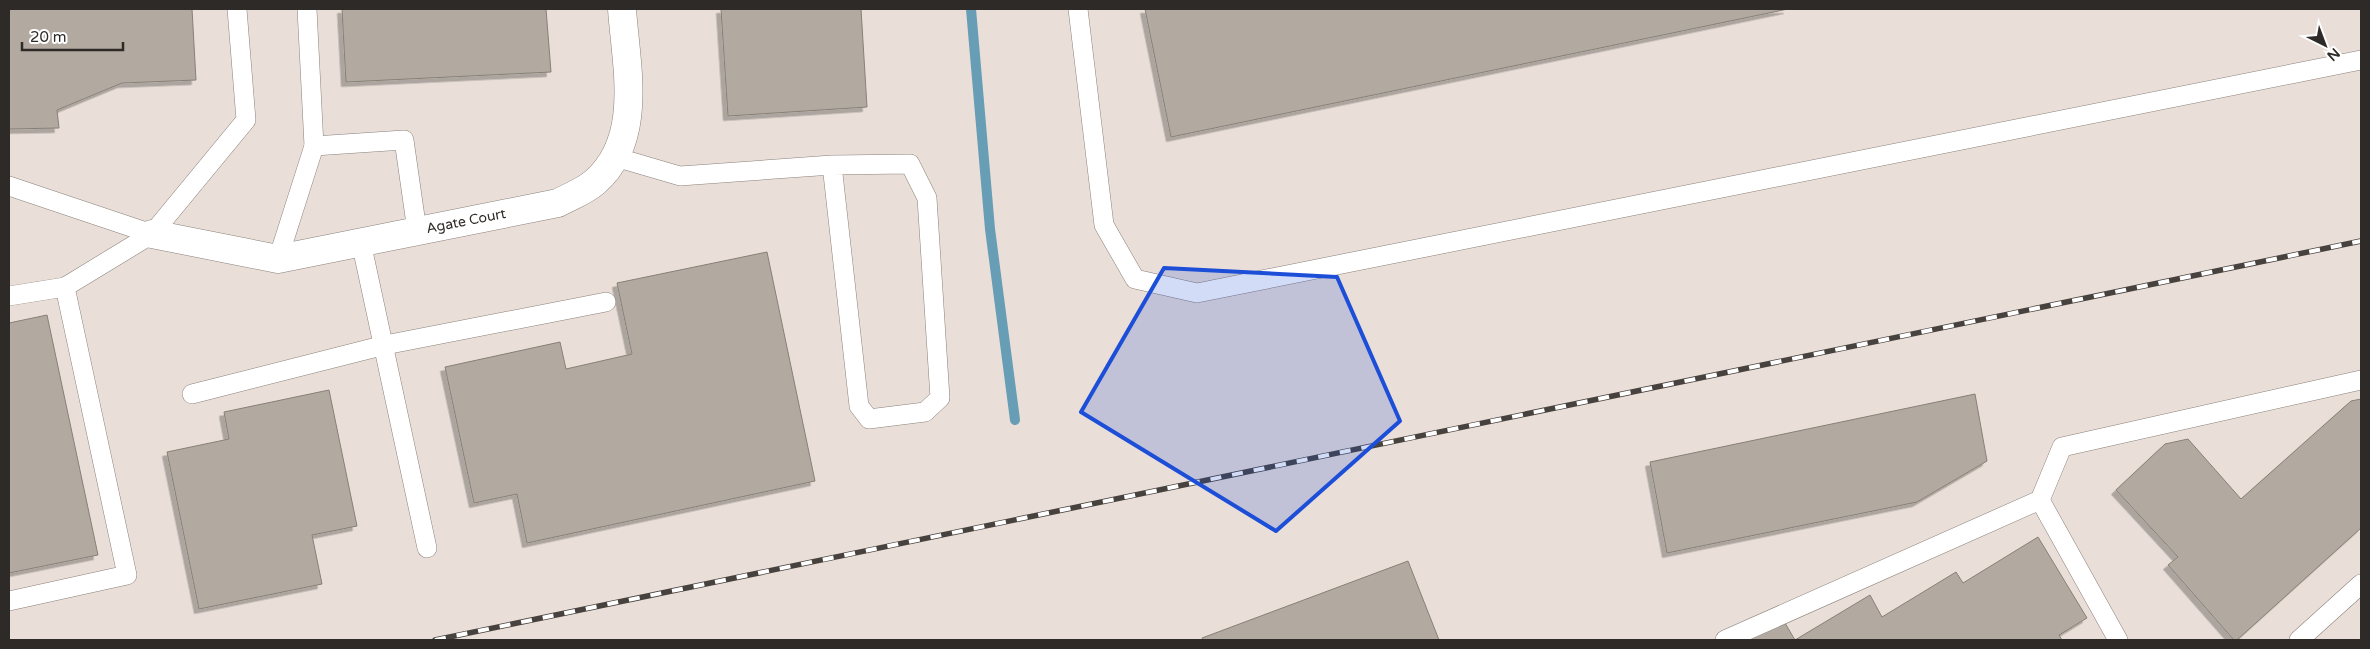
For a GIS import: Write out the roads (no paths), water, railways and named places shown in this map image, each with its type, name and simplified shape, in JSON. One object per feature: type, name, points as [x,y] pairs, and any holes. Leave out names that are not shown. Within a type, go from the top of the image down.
[{"type":"street","name":"Agate Court","points":[[152,234],[278,259],[558,203],[594,183],[616,157],[626,133],[629,107],[622,9]]},
{"type":"lane","points":[[9,296],[65,287],[152,234],[246,120],[237,9]]},
{"type":"lane","points":[[278,259],[314,146],[307,9]]},
{"type":"lane","points":[[1078,9],[1104,225],[1135,279],[1197,292],[2361,60]]},
{"type":"lane","points":[[314,146],[404,140],[417,231]]},
{"type":"lane","points":[[616,157],[680,176],[832,165],[910,164],[927,198],[940,398],[925,412],[869,419],[859,406],[832,165]]},
{"type":"lane","points":[[9,186],[152,234]]},
{"type":"lane","points":[[361,242],[385,345],[426,548]]},
{"type":"lane","points":[[9,601],[127,576],[65,287]]},
{"type":"lane","points":[[192,394],[385,345],[606,302]]},
{"type":"lane","points":[[1725,640],[2040,500],[2062,447],[2361,380]]},
{"type":"lane","points":[[2040,500],[2118,640]]},
{"type":"lane","points":[[2299,640],[2361,584]]},
{"type":"waterway","points":[[971,9],[990,229],[1015,420]]},
{"type":"railway","points":[[435,640],[2361,241]]}]
